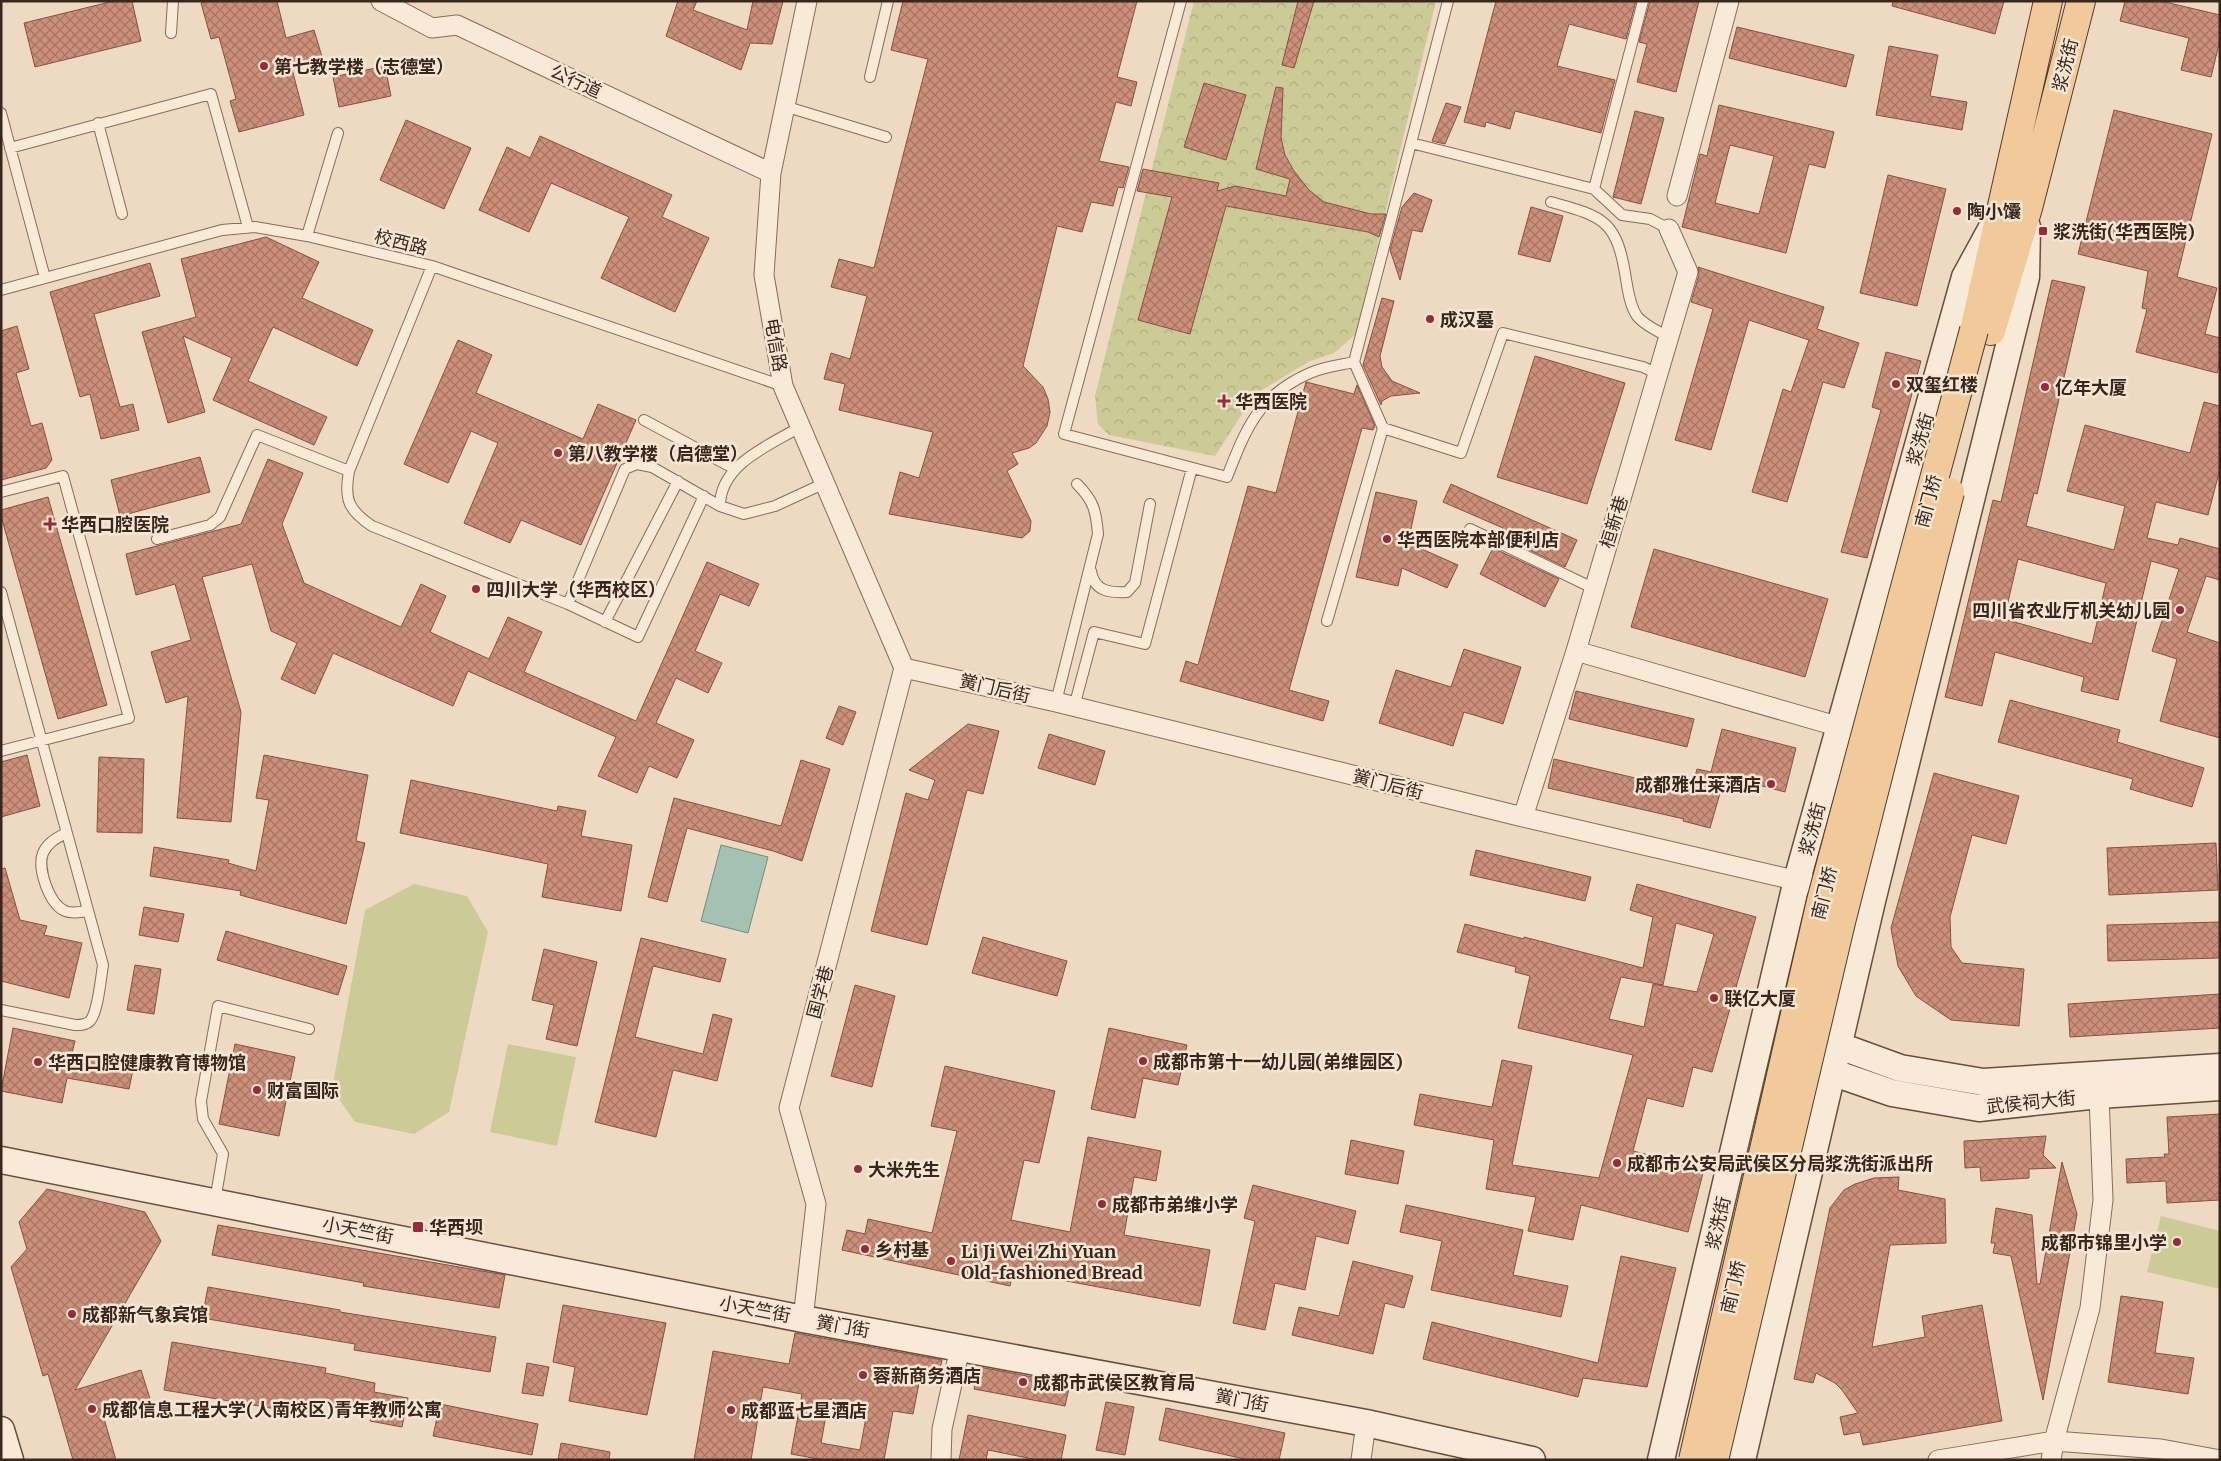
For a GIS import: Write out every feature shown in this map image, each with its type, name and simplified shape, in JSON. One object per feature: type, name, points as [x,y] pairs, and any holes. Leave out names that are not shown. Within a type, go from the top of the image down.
[{"type":"main road","name":"浆洗街","points":[[1661,1460],[1798,880],[1965,277],[2015,210],[2048,1]]},
{"type":"main road","name":"浆洗街","points":[[1983,331],[2015,210],[2081,1]]},
{"type":"main road","points":[[1742,1460],[1872,900],[2026,277],[2015,210]]},
{"type":"main road","name":"南门桥","points":[[1693,1460],[1822,901],[1983,331]]},
{"type":"main road","name":"南门桥","points":[[1714,1460],[1983,331]]},
{"type":"main road","name":"武侯祠大街","points":[[1764,1024],[1839,1044],[1900,1068],[1983,1082],[2220,1066]]},
{"type":"main road","name":"武侯祠大街","points":[[1758,1052],[1833,1071],[1892,1093],[1980,1108],[2100,1095],[2220,1087]]},
{"type":"main road","name":"小天竺街","points":[[1,1160],[803,1319]]},
{"type":"main road","name":"黉门街","points":[[803,1319],[1366,1423],[1532,1460]]},
{"type":"main road","points":[[1,1430],[10,1460]]},
{"type":"street","name":"公行道","points":[[380,1],[432,28],[457,25],[770,173]]},
{"type":"street","name":"电信路","points":[[808,1],[770,173],[764,275],[783,386],[904,668]]},
{"type":"street","points":[[1677,196],[1729,1]]},
{"type":"street","name":"桓新巷","points":[[1523,817],[1576,651],[1688,272],[1669,228]]},
{"type":"street","points":[[1576,651],[1840,727]]},
{"type":"street","name":"黉门后街","points":[[904,668],[1056,702],[1523,817],[1798,880],[1872,900]]},
{"type":"street","name":"国学巷","points":[[803,1319],[816,1204],[789,1108],[904,668]]},
{"type":"street","points":[[2051,1460],[2054,1441],[2090,1308],[2103,1200],[2100,1095]]},
{"type":"street","points":[[941,1460],[942,1430],[960,1348]]},
{"type":"street","points":[[1361,1460],[1366,1423]]},
{"type":"street","points":[[1938,1460],[2054,1441],[2161,1449],[2220,1460]]},
{"type":"lane","points":[[172,1],[172,33]]},
{"type":"lane","points":[[870,77],[888,1]]},
{"type":"lane","points":[[1181,1],[1064,434],[1227,477],[1244,433],[1272,395],[1311,372],[1354,362]]},
{"type":"lane","points":[[1327,621],[1383,428],[1354,362],[1448,1]]},
{"type":"lane","points":[[1594,189],[1643,1]]},
{"type":"lane","points":[[10,148],[98,122],[211,94],[248,228]]},
{"type":"lane","points":[[784,106],[886,137]]},
{"type":"lane","points":[[1,113],[45,278]]},
{"type":"lane","points":[[98,122],[122,214]]},
{"type":"lane","points":[[307,236],[338,133]]},
{"type":"lane","points":[[1411,143],[1594,189],[1622,215],[1650,219],[1669,228]]},
{"type":"lane","points":[[1551,202],[1589,212],[1608,225],[1619,244],[1628,296],[1637,316],[1669,337]]},
{"type":"lane","name":"校西路","points":[[1,290],[222,230],[255,227],[307,236],[432,266],[783,386]]},
{"type":"lane","points":[[432,266],[350,471],[346,490],[349,504],[357,516],[372,526],[568,604],[638,637],[704,496]]},
{"type":"lane","points":[[1383,428],[1461,453],[1503,333],[1643,367],[1658,374]]},
{"type":"lane","points":[[644,420],[735,469]]},
{"type":"lane","points":[[720,506],[720,494],[723,483],[735,469],[800,427]]},
{"type":"lane","points":[[157,539],[210,525],[220,517],[256,435],[350,471]]},
{"type":"lane","points":[[568,604],[625,469],[638,464],[652,467],[678,480],[720,506],[744,514],[774,506],[825,483]]},
{"type":"lane","points":[[1074,707],[1094,632],[1145,644],[1192,468]]},
{"type":"lane","points":[[1,492],[63,476],[129,718],[1,751]]},
{"type":"lane","points":[[605,622],[678,480]]},
{"type":"lane","points":[[1056,702],[1098,534],[1096,513],[1088,495],[1077,484]]},
{"type":"lane","points":[[1091,567],[1092,579],[1100,589],[1113,593],[1127,592],[1135,583],[1150,504]]},
{"type":"lane","points":[[1470,529],[1594,589]]},
{"type":"lane","points":[[1,592],[103,965],[91,1020],[85,1024],[75,1025],[1,1010]]},
{"type":"lane","points":[[66,833],[48,845],[42,854],[45,884],[57,906],[71,912],[88,911]]},
{"type":"lane","points":[[215,1202],[223,1154],[203,1119],[201,1101],[218,1006],[309,1029]]},
{"type":"green space","points":[[1194,1],[1436,1],[1356,334],[1334,353],[1308,362],[1254,395],[1215,456],[1109,435],[1098,424],[1095,396]]},
{"type":"green space","points":[[414,884],[467,896],[488,932],[449,1112],[414,1134],[355,1122],[332,1089],[365,910]]},
{"type":"green space","points":[[508,1044],[576,1057],[557,1146],[490,1132]]},
{"type":"green space","points":[[2161,1216],[2220,1231],[2220,1289],[2147,1272]]},
{"type":"shaded area","points":[[721,845],[768,857],[748,933],[701,921]]},
{"type":"building","points":[[114,1],[132,1],[141,41],[35,67],[24,23]]},
{"type":"building","name":"第七教学楼（志德堂）","points":[[208,1],[277,1],[286,38],[314,30],[323,60],[292,69],[304,115],[239,132],[230,101],[236,99],[219,37],[211,39],[201,3]]},
{"type":"building","points":[[678,1],[697,1],[693,10],[747,30],[753,1],[783,1],[772,44],[750,43],[741,70],[666,36]]},
{"type":"building","points":[[903,1],[1137,1],[1117,77],[1137,82],[1131,106],[1116,102],[1099,161],[1129,167],[1123,188],[1118,187],[1113,206],[1091,202],[1082,232],[1057,226],[1023,366],[1043,387],[1048,399],[1050,412],[1047,426],[1036,443],[1029,448],[1012,453],[1018,464],[1007,471],[1031,521],[1030,531],[1022,538],[889,514],[900,472],[919,478],[933,432],[839,410],[845,384],[824,379],[831,353],[850,359],[867,296],[831,287],[839,259],[874,268],[928,59],[891,50]]},
{"type":"building","points":[[1298,1],[1314,1],[1294,68],[1282,65]]},
{"type":"building","points":[[1496,1],[1636,1],[1626,39],[1569,24],[1557,66],[1615,80],[1601,133],[1515,111],[1510,129],[1486,122],[1485,127],[1464,122]]},
{"type":"building","points":[[1650,1],[1699,1],[1676,92],[1637,82],[1647,44],[1639,42]]},
{"type":"building","points":[[1893,1],[2004,1],[1995,34],[1892,6]]},
{"type":"building","points":[[2125,1],[2161,1],[2220,15],[2220,40],[2211,77],[2181,70],[2189,38],[2120,21]]},
{"type":"building","points":[[1737,27],[1854,55],[1846,87],[1729,58]]},
{"type":"building","points":[[1889,46],[1938,55],[1930,96],[1967,102],[1962,130],[1876,115]]},
{"type":"building","points":[[385,66],[391,96],[339,107],[333,77]]},
{"type":"building","points":[[1204,83],[1246,95],[1226,160],[1184,147]]},
{"type":"building","points":[[1276,87],[1283,88],[1281,138],[1285,155],[1294,171],[1309,190],[1324,202],[1371,214],[1386,214],[1379,237],[1368,232],[1226,206],[1190,334],[1138,320],[1172,197],[1137,191],[1143,169],[1219,183],[1217,191],[1235,186],[1286,196],[1290,179],[1256,169]]},
{"type":"building","points":[[1446,103],[1461,107],[1445,144],[1432,141]]},
{"type":"building","points":[[1719,105],[1834,132],[1825,168],[1809,164],[1786,253],[1682,227],[1700,154],[1707,156]],"holes":[[[1730,145],[1774,156],[1759,214],[1715,203]]]},
{"type":"building","points":[[2114,110],[2212,134],[2177,277],[2217,288],[2205,334],[2220,338],[2220,362],[2217,373],[2136,352],[2147,309],[2142,308],[2148,271],[2078,254]]},
{"type":"building","points":[[1635,111],[1664,118],[1641,204],[1613,197]]},
{"type":"building","points":[[406,120],[471,148],[444,209],[380,180]]},
{"type":"building","points":[[540,136],[672,195],[662,217],[709,238],[675,312],[601,278],[629,217],[551,183],[529,232],[479,210],[507,147],[530,158]]},
{"type":"building","points":[[1888,175],[1946,189],[1917,306],[1860,293]]},
{"type":"building","points":[[1414,193],[1432,200],[1422,232],[1412,230],[1400,280],[1390,250],[1402,207]]},
{"type":"building","points":[[1531,207],[1563,216],[1550,262],[1518,254]]},
{"type":"building","points":[[266,237],[319,262],[302,298],[373,330],[357,366],[273,327],[248,381],[327,417],[314,445],[213,400],[232,358],[183,336],[205,412],[168,423],[142,332],[196,317],[181,259]]},
{"type":"building","points":[[150,263],[160,296],[94,314],[120,407],[133,404],[139,430],[101,439],[90,394],[80,397],[50,292]]},
{"type":"building","points":[[1698,267],[1824,307],[1817,329],[1859,343],[1844,388],[1823,382],[1787,502],[1752,492],[1783,389],[1791,392],[1809,340],[1749,320],[1711,450],[1675,440],[1713,309],[1691,302],[1699,275]]},
{"type":"building","points":[[2052,280],[2085,287],[2037,494],[2034,493],[2026,526],[2114,550],[2125,506],[2067,491],[2085,425],[2190,453],[2204,402],[2220,406],[2220,469],[2208,515],[2156,502],[2147,538],[2178,545],[2180,538],[2220,549],[2220,580],[2206,576],[2187,632],[2220,643],[2220,738],[2160,721],[2177,659],[2152,651],[2179,569],[2151,561],[2118,700],[2081,691],[2084,677],[1995,652],[1982,706],[1945,697],[1993,500],[2001,502]],"holes":[[[2018,559],[2106,583],[2092,644],[2004,619]]]},
{"type":"building","points":[[1382,298],[1394,301],[1380,356],[1382,367],[1392,381],[1420,393],[1391,396],[1382,401],[1381,405],[1363,365]]},
{"type":"building","points":[[17,326],[29,369],[16,373],[31,426],[42,423],[52,460],[46,468],[1,480],[1,331]]},
{"type":"building","name":"第八教学楼（启德堂）","points":[[458,340],[492,355],[476,393],[583,439],[598,404],[636,420],[581,545],[521,520],[510,543],[464,523],[498,443],[471,431],[448,483],[404,464]]},
{"type":"building","points":[[1886,352],[1921,361],[1867,558],[1841,552],[1881,410],[1872,407]]},
{"type":"building","points":[[1535,356],[1625,383],[1587,504],[1497,477]]},
{"type":"building","points":[[1306,382],[1354,394],[1357,385],[1375,426],[1373,430],[1362,428],[1289,690],[1329,701],[1323,721],[1180,681],[1186,661],[1198,665],[1248,486],[1276,493]]},
{"type":"building","points":[[200,457],[210,492],[120,516],[111,480]]},
{"type":"building","points":[[268,459],[303,473],[282,524],[304,583],[401,627],[421,584],[446,596],[430,632],[489,659],[508,617],[542,632],[524,672],[636,721],[707,562],[759,584],[749,606],[720,594],[695,651],[722,663],[708,693],[676,678],[656,723],[694,740],[677,778],[649,766],[637,793],[598,776],[616,737],[468,671],[453,706],[333,653],[315,694],[281,679],[297,643],[271,631],[252,564],[202,577],[241,712],[231,822],[177,818],[188,696],[166,703],[151,652],[191,640],[175,584],[136,595],[126,554],[241,524]]},
{"type":"building","points":[[1451,484],[1577,540],[1565,567],[1500,536],[1503,528],[1443,502]]},
{"type":"building","name":"华西医院本部便利店","points":[[1376,492],[1417,501],[1408,543],[1458,565],[1447,588],[1402,568],[1398,586],[1356,577]]},
{"type":"building","points":[[48,497],[107,705],[58,719],[1,516],[1,510]]},
{"type":"building","points":[[1493,548],[1559,579],[1545,607],[1480,574]]},
{"type":"building","points":[[1654,549],[1828,599],[1805,677],[1631,627]]},
{"type":"building","points":[[1464,649],[1521,667],[1503,724],[1464,712],[1453,746],[1379,723],[1396,670],[1451,687]]},
{"type":"building","points":[[1576,691],[1694,719],[1687,747],[1569,719]]},
{"type":"building","points":[[2010,700],[2120,730],[2117,742],[2204,768],[2192,807],[2130,789],[2133,779],[1998,742]]},
{"type":"building","points":[[839,706],[856,712],[843,745],[826,738]]},
{"type":"building","points":[[968,724],[999,731],[983,794],[967,790],[927,945],[871,931],[906,793],[928,800],[935,780],[909,770]]},
{"type":"building","points":[[1722,729],[1796,748],[1785,792],[1725,776],[1710,828],[1683,821],[1684,819],[1548,788],[1554,759],[1691,791],[1697,769],[1711,772]]},
{"type":"building","points":[[1049,734],[1105,751],[1095,785],[1038,768]]},
{"type":"building","points":[[27,755],[40,806],[1,817],[1,762]]},
{"type":"building","points":[[264,755],[368,775],[356,841],[365,843],[346,924],[240,895],[241,891],[150,876],[154,847],[229,860],[228,863],[256,871],[269,800],[256,798]]},
{"type":"building","points":[[99,757],[144,759],[142,833],[97,832]]},
{"type":"building","points":[[801,760],[830,769],[802,861],[773,851],[687,828],[667,902],[648,897],[674,798],[781,826]]},
{"type":"building","points":[[1934,773],[2019,796],[2006,844],[1972,835],[1950,917],[1951,947],[1962,963],[2024,969],[2019,1026],[1951,1020],[1916,996],[1898,966],[1891,928]]},
{"type":"building","points":[[411,780],[557,811],[558,806],[586,811],[581,836],[632,845],[621,911],[542,897],[548,864],[400,833]]},
{"type":"building","points":[[2216,843],[2218,890],[2109,895],[2107,848]]},
{"type":"building","points":[[1476,850],[1591,877],[1585,901],[1470,875]]},
{"type":"building","points":[[5,868],[20,920],[47,926],[44,935],[82,943],[69,998],[1,981],[1,869]]},
{"type":"building","points":[[1637,884],[1756,917],[1712,1072],[1693,1067],[1683,1107],[1647,1098],[1633,1151],[1704,1169],[1688,1232],[1581,1205],[1573,1240],[1528,1231],[1536,1197],[1486,1189],[1494,1140],[1414,1125],[1420,1094],[1492,1107],[1502,1060],[1532,1066],[1512,1165],[1599,1178],[1633,1055],[1518,1028],[1530,976],[1515,972],[1516,967],[1457,952],[1465,924],[1524,939],[1524,937],[1643,968],[1653,917],[1630,910]],"holes":[[[1676,923],[1714,934],[1697,992],[1653,984],[1644,1027],[1609,1019],[1621,977],[1663,985]]]},
{"type":"building","points":[[144,907],[184,914],[178,942],[139,935]]},
{"type":"building","points":[[2220,922],[2220,958],[2108,961],[2107,925]]},
{"type":"building","points":[[226,931],[347,966],[338,995],[217,960]]},
{"type":"building","points":[[983,937],[1067,961],[1057,996],[972,973]]},
{"type":"building","points":[[641,938],[726,959],[720,982],[653,966],[635,1037],[703,1054],[713,1014],[732,1019],[717,1081],[673,1070],[656,1137],[595,1122]]},
{"type":"building","points":[[544,949],[597,962],[577,1046],[546,1039],[554,1005],[532,1000]]},
{"type":"building","points":[[135,965],[161,969],[154,1014],[127,1010]]},
{"type":"building","points":[[855,985],[895,996],[872,1087],[831,1076]]},
{"type":"building","points":[[2220,994],[2220,1028],[2070,1037],[2068,1004]]},
{"type":"building","name":"华西口腔健康教育博物馆","points":[[13,1028],[75,1041],[72,1053],[134,1065],[129,1089],[67,1078],[62,1103],[1,1091]]},
{"type":"building","name":"成都市第十一幼儿园(弟维园区)","points":[[1109,1028],[1187,1045],[1178,1085],[1143,1078],[1135,1118],[1091,1109]]},
{"type":"building","name":"财富国际","points":[[235,1044],[295,1057],[279,1136],[219,1124]]},
{"type":"building","points":[[945,1066],[1055,1091],[1039,1163],[1024,1160],[1011,1220],[1070,1232],[1088,1137],[1161,1151],[1156,1181],[1134,1177],[1124,1235],[1210,1250],[1200,1306],[1013,1271],[1010,1286],[842,1250],[847,1230],[865,1234],[868,1219],[932,1233],[957,1131],[931,1126]]},
{"type":"building","points":[[2220,1114],[2220,1200],[2167,1203],[2166,1181],[2127,1183],[2126,1159],[2165,1157],[2164,1154],[2169,1154],[2167,1117]]},
{"type":"building","points":[[2046,1136],[2043,1155],[2056,1168],[2029,1169],[2029,1178],[1981,1181],[1980,1167],[1965,1168],[1964,1141]]},
{"type":"building","points":[[1351,1140],[1404,1151],[1398,1184],[1345,1174]]},
{"type":"building","points":[[2062,1162],[2077,1214],[2043,1400],[2011,1256],[1993,1253],[1995,1243],[1991,1243],[1996,1208],[2032,1215],[2037,1284],[2040,1284]]},
{"type":"building","points":[[1899,1177],[1898,1190],[1945,1199],[1946,1243],[1890,1245],[1872,1347],[1925,1337],[1922,1316],[1982,1305],[2002,1421],[1863,1445],[1860,1432],[1844,1435],[1840,1417],[1858,1413],[1835,1383],[1816,1373],[1813,1383],[1794,1379],[1830,1208],[1844,1190],[1855,1184],[1874,1178]]},
{"type":"building","points":[[1253,1185],[1356,1211],[1348,1244],[1316,1236],[1305,1290],[1275,1283],[1265,1330],[1233,1323],[1255,1221],[1244,1218]]},
{"type":"building","name":"成都新气象宾馆","points":[[47,1189],[145,1212],[161,1241],[75,1390],[141,1370],[151,1402],[103,1415],[116,1460],[73,1460],[48,1374],[43,1376],[11,1267],[27,1249],[19,1222]]},
{"type":"building","points":[[1406,1205],[1523,1230],[1513,1275],[1568,1286],[1561,1317],[1431,1290],[1442,1241],[1400,1232]]},
{"type":"building","points":[[218,1225],[505,1275],[499,1308],[363,1286],[364,1283],[212,1255]]},
{"type":"building","points":[[1621,1256],[1676,1268],[1647,1387],[1583,1378],[1578,1397],[1423,1359],[1432,1322],[1598,1363]]},
{"type":"building","points":[[1353,1261],[1413,1276],[1404,1308],[1385,1303],[1373,1354],[1292,1335],[1299,1307],[1339,1316]]},
{"type":"building","points":[[208,1287],[340,1310],[340,1312],[496,1337],[490,1372],[354,1350],[355,1344],[202,1318]]},
{"type":"building","points":[[2121,1296],[2163,1302],[2155,1353],[2194,1358],[2188,1394],[2108,1382]]},
{"type":"building","points":[[563,1305],[666,1323],[647,1415],[569,1401],[575,1367],[553,1362]]},
{"type":"building","points":[[795,1333],[942,1360],[937,1382],[920,1378],[913,1414],[893,1411],[884,1460],[824,1460],[791,1454],[802,1394],[763,1387],[751,1460],[694,1460],[713,1351],[789,1364]],"holes":[[[829,1399],[868,1406],[860,1450],[821,1443]]]},
{"type":"building","points":[[172,1342],[326,1368],[325,1373],[375,1383],[374,1392],[408,1398],[402,1427],[370,1421],[372,1412],[321,1402],[318,1416],[164,1390]]},
{"type":"building","points":[[527,1363],[549,1367],[543,1396],[522,1393]]},
{"type":"building","name":"成都市武侯区教育局","points":[[979,1367],[1070,1384],[1065,1406],[974,1389]]},
{"type":"building","points":[[1106,1402],[1134,1407],[1125,1455],[1096,1450]]},
{"type":"building","points":[[440,1404],[538,1424],[532,1455],[433,1436]]},
{"type":"building","points":[[1166,1408],[1285,1433],[1279,1460],[1249,1460],[1159,1440]]},
{"type":"building","points":[[968,1415],[1066,1435],[1061,1460],[1037,1460],[988,1450],[986,1460],[959,1460]]},
{"type":"building","points":[[561,1443],[610,1452],[609,1460],[558,1460]]},
{"type":"place","name":"第七教学楼（志德堂）","points":[[264,66]]},
{"type":"place","name":"陶小馕","points":[[1957,211]]},
{"type":"place","name":"浆洗街(华西医院)","points":[[2043,231]]},
{"type":"place","name":"成汉墓","points":[[1430,319]]},
{"type":"place","name":"双玺红楼","points":[[1896,384]]},
{"type":"place","name":"亿年大厦","points":[[2045,387]]},
{"type":"place","name":"华西医院","points":[[1224,401]]},
{"type":"place","name":"第八教学楼（启德堂）","points":[[558,453]]},
{"type":"place","name":"华西口腔医院","points":[[50,524]]},
{"type":"place","name":"华西医院本部便利店","points":[[1387,539]]},
{"type":"place","name":"四川大学（华西校区）","points":[[476,589]]},
{"type":"place","name":"四川省农业厅机关幼儿园","points":[[2180,610]]},
{"type":"place","name":"成都雅仕莱酒店","points":[[1771,784]]},
{"type":"place","name":"联亿大厦","points":[[1714,998]]},
{"type":"place","name":"成都市第十一幼儿园(弟维园区)","points":[[1143,1061]]},
{"type":"place","name":"华西口腔健康教育博物馆","points":[[38,1062]]},
{"type":"place","name":"财富国际","points":[[257,1090]]},
{"type":"place","name":"成都市公安局武侯区分局浆洗街派出所","points":[[1617,1163]]},
{"type":"place","name":"大米先生","points":[[858,1169]]},
{"type":"place","name":"成都市弟维小学","points":[[1102,1204]]},
{"type":"place","name":"华西坝","points":[[418,1227]]},
{"type":"place","name":"成都市锦里小学","points":[[2177,1242]]},
{"type":"place","name":"乡村基","points":[[865,1249]]},
{"type":"place","name":"Li Ji Wei Zhi Yuan Old-fashioned Bread","points":[[951,1261]]},
{"type":"place","name":"成都新气象宾馆","points":[[72,1314]]},
{"type":"place","name":"蓉新商务酒店","points":[[863,1375]]},
{"type":"place","name":"成都市武侯区教育局","points":[[1023,1382]]},
{"type":"place","name":"成都信息工程大学(人南校区)青年教师公寓","points":[[92,1409]]},
{"type":"place","name":"成都蓝七星酒店","points":[[731,1410]]}]
